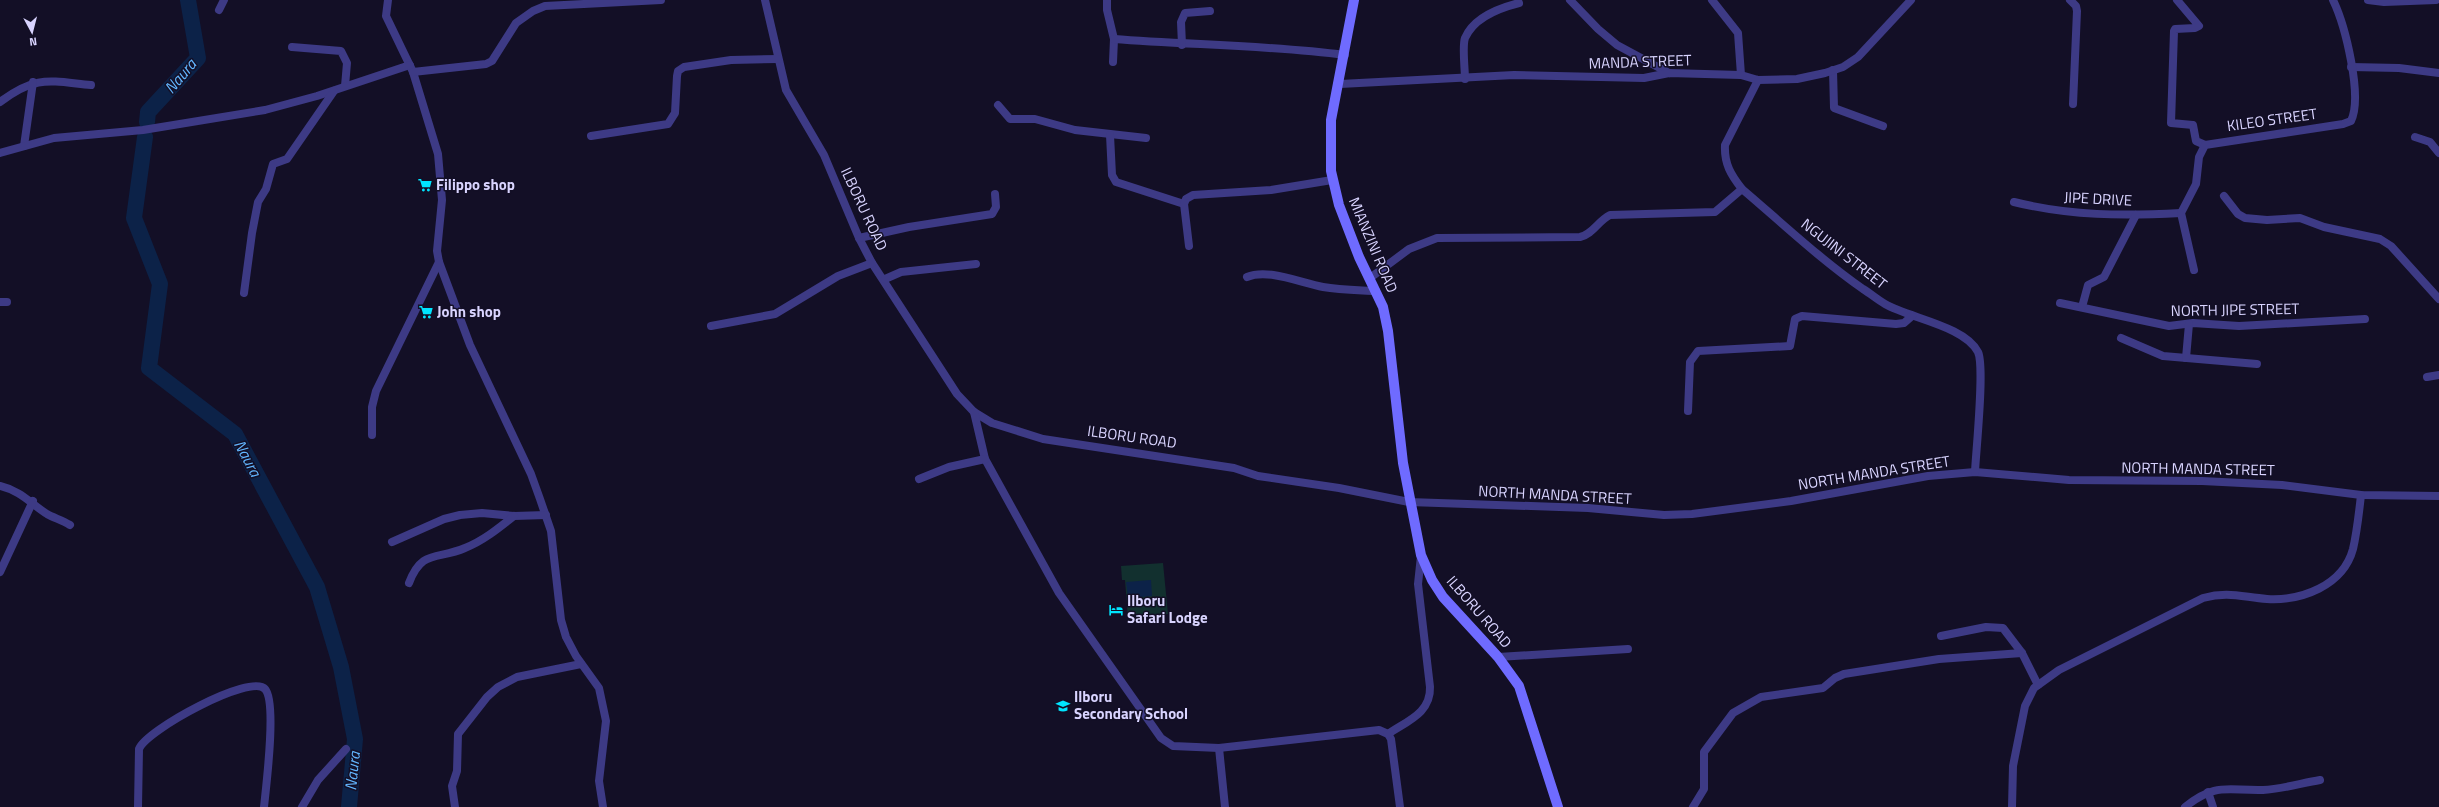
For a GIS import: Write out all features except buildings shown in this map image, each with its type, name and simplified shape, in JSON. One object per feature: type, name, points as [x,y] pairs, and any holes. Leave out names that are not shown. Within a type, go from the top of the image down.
[{"type":"street","points":[[219,10],[224,0]]},
{"type":"street","points":[[388,0],[386,16],[412,69],[438,154],[442,200],[437,251],[439,262],[470,345],[531,474],[546,515],[553,544],[561,620],[566,637],[581,664],[599,688],[605,712],[598,787],[603,807]]},
{"type":"street","points":[[0,153],[66,137],[133,132],[251,112],[412,69],[486,64],[492,61],[516,23],[533,11],[545,6],[661,0]]},
{"type":"street","name":"ILBORU ROAD","points":[[764,0],[786,90],[824,155],[859,238],[872,263],[885,279],[957,394],[974,412],[1010,430],[1043,439],[1234,468],[1258,476],[1339,488],[1409,502],[1421,555],[1432,580],[1443,597],[1498,657],[1519,686],[1558,807]]},
{"type":"street","points":[[1107,0],[1114,39],[1113,62]]},
{"type":"street","name":"MIANZINI ROAD","points":[[1354,0],[1340,84],[1331,120],[1330,144],[1332,180],[1349,231],[1383,306],[1388,332],[1409,502]]},
{"type":"street","points":[[1570,0],[1598,29],[1617,45],[1669,73]]},
{"type":"street","points":[[1712,0],[1738,33],[1741,75]]},
{"type":"street","name":"MANDA STREET","points":[[1340,84],[1465,79],[1514,75],[1638,78],[1669,73],[1741,75],[1758,80],[1797,79],[1833,70],[1858,57],[1911,0]]},
{"type":"street","points":[[2070,0],[2076,6],[2077,11],[2073,104]]},
{"type":"street","points":[[2177,0],[2199,23],[2199,26],[2195,28],[2175,29],[2174,31],[2171,123],[2194,126],[2196,141],[2205,145],[2199,157],[2196,184],[2181,213],[2194,270]]},
{"type":"street","name":"KILEO STREET","points":[[2205,145],[2348,123],[2353,116],[2354,105],[2351,67],[2342,19],[2333,0]]},
{"type":"street","points":[[2368,0],[2384,2],[2436,0]]},
{"type":"street","points":[[1465,79],[1464,39],[1474,25],[1493,11],[1519,2]]},
{"type":"street","points":[[1182,45],[1182,17],[1185,13],[1210,11]]},
{"type":"street","points":[[1114,39],[1182,45],[1303,50],[1345,55]]},
{"type":"street","points":[[292,47],[341,51],[347,63],[345,86]]},
{"type":"street","points":[[591,136],[668,124],[675,113],[678,70],[684,67],[731,60],[778,59]]},
{"type":"street","points":[[2351,67],[2399,68],[2439,73]]},
{"type":"street","points":[[1833,70],[1834,108],[1884,126]]},
{"type":"street","name":"NGUJINI STREET","points":[[1758,80],[1725,145],[1724,156],[1729,172],[1742,189],[1839,273],[1885,304],[1912,316],[1936,322],[1970,342],[1978,352],[1981,380],[1975,472]]},
{"type":"street","points":[[24,146],[33,82]]},
{"type":"street","points":[[0,102],[20,87],[33,82],[57,82],[91,85]]},
{"type":"street","points":[[244,293],[252,233],[258,202],[266,190],[273,164],[287,159],[334,90]]},
{"type":"street","points":[[998,105],[1010,118],[1035,119],[1075,130],[1146,138]]},
{"type":"street","points":[[1110,134],[1112,175],[1116,182],[1184,204]]},
{"type":"street","points":[[2415,137],[2430,142],[2439,153]]},
{"type":"street","points":[[1189,246],[1184,204],[1186,200],[1193,195],[1271,190],[1332,180]]},
{"type":"street","points":[[1370,278],[1409,249],[1437,238],[1580,237],[1590,232],[1601,220],[1610,215],[1716,212],[1742,189]]},
{"type":"street","points":[[859,238],[909,227],[992,214],[996,208],[995,194]]},
{"type":"street","points":[[2224,196],[2238,214],[2245,218],[2267,220],[2300,218],[2324,228],[2380,239],[2390,246],[2439,299]]},
{"type":"street","name":"JIPE DRIVE","points":[[2014,202],[2062,212],[2136,215],[2181,213]]},
{"type":"street","points":[[2082,307],[2088,284],[2104,277],[2136,215]]},
{"type":"street","points":[[372,435],[372,407],[376,391],[439,262]]},
{"type":"street","points":[[712,326],[775,314],[838,276],[872,263]]},
{"type":"street","points":[[885,279],[901,272],[976,264]]},
{"type":"street","points":[[1247,277],[1260,273],[1298,280],[1322,287],[1376,291]]},
{"type":"street","name":"NORTH JIPE STREET","points":[[2060,303],[2170,326],[2189,324],[2239,326],[2365,319]]},
{"type":"street","points":[[1688,411],[1690,362],[1698,351],[1790,346],[1795,319],[1802,316],[1888,324],[1904,323],[1912,316]]},
{"type":"street","points":[[2186,358],[2189,324]]},
{"type":"street","points":[[2121,338],[2163,356],[2257,364]]},
{"type":"street","points":[[2427,377],[2439,375]]},
{"type":"street","points":[[974,412],[985,459],[1059,594],[1161,738],[1173,746],[1219,748],[1379,730],[1388,734],[1392,746],[1400,807]]},
{"type":"street","points":[[919,479],[949,467],[985,459]]},
{"type":"street","name":"NORTH MANDA STREET","points":[[1409,502],[1588,508],[1664,515],[1692,514],[1791,501],[1928,476],[1975,472],[2085,481],[2202,481],[2282,485],[2361,495],[2439,496]]},
{"type":"street","points":[[0,486],[16,491],[33,501],[47,514],[58,517],[70,525]]},
{"type":"street","points":[[2012,807],[2013,766],[2025,706],[2029,694],[2038,685],[2066,666],[2203,598],[2229,593],[2280,598],[2320,589],[2334,579],[2346,565],[2353,550],[2361,495]]},
{"type":"street","points":[[0,572],[33,501]]},
{"type":"street","points":[[392,542],[444,519],[460,515],[482,513],[514,516],[546,515]]},
{"type":"street","points":[[409,583],[418,564],[429,558],[464,549],[514,516]]},
{"type":"street","points":[[1388,734],[1424,709],[1427,706],[1430,695],[1418,584],[1421,555]]},
{"type":"street","points":[[1941,636],[1999,626],[2006,631],[2022,652],[2038,685]]},
{"type":"street","points":[[1498,657],[1628,649]]},
{"type":"street","points":[[1693,807],[1704,789],[1704,752],[1733,713],[1748,703],[1761,697],[1822,688],[1835,678],[1844,674],[1939,659],[2022,652]]},
{"type":"street","points":[[455,807],[452,786],[457,771],[458,734],[487,698],[498,687],[518,678],[581,664]]},
{"type":"street","points":[[138,807],[139,749],[142,744],[159,729],[198,707],[236,690],[254,685],[261,686],[267,690],[270,701],[271,724],[264,807]]},
{"type":"street","points":[[1219,748],[1225,807]]},
{"type":"street","points":[[302,807],[318,780],[346,749]]},
{"type":"street","points":[[2185,807],[2199,796],[2208,792],[2223,789],[2264,790],[2320,780]]},
{"type":"street","points":[[2208,792],[2213,807]]},
{"type":"green space","points":[[1163,563],[1168,614],[1128,619],[1125,580],[1122,580],[1121,566]]},
{"type":"water","points":[[1151,580],[1152,596],[1128,598],[1126,582]]},
{"type":"waterway","name":"Naura","points":[[147,122],[148,112],[198,58],[188,0]]},
{"type":"waterway","name":"Naura","points":[[145,137],[134,218],[160,284],[149,368],[235,434],[317,587],[341,667],[355,739],[349,807]]},
{"type":"place","name":"Filippo shop","points":[[425,185]]},
{"type":"place","name":"John shop","points":[[426,312]]},
{"type":"place","name":"Ilboru Safari Lodge","points":[[1116,610]]},
{"type":"place","name":"Ilboru Secondary School","points":[[1063,706]]}]
